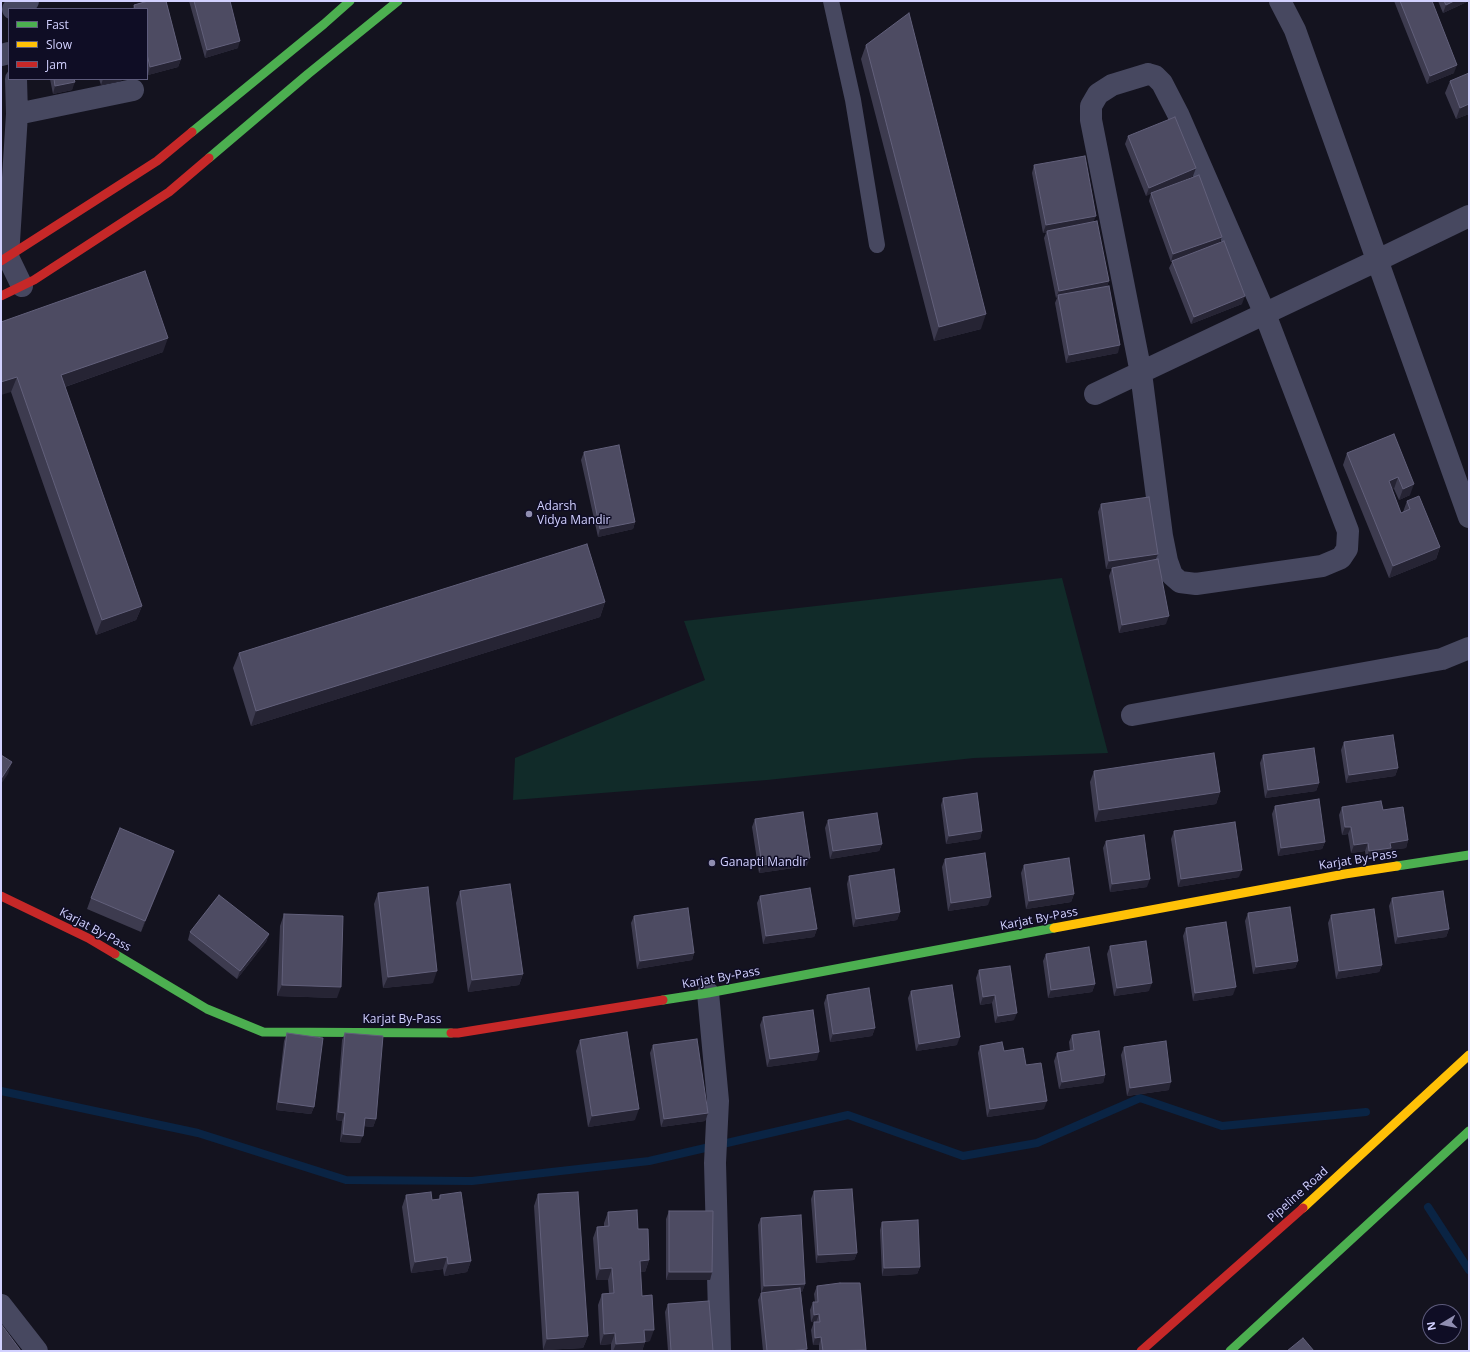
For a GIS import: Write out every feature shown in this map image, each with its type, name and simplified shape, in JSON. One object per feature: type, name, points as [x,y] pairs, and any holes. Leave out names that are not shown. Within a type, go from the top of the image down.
[{"type":"main road","points":[[5,259],[157,161],[350,1]]},
{"type":"main road","points":[[1,296],[34,280],[169,192],[308,74],[398,1]]},
{"type":"main road","name":"Karjat By-Pass","points":[[1,896],[88,938],[207,1008],[263,1032],[458,1032],[708,993],[1345,874],[1469,855]]},
{"type":"main road","name":"Pipeline Road","points":[[1141,1351],[1235,1269],[1469,1055]]},
{"type":"main road","points":[[1230,1351],[1469,1131]]},
{"type":"street","points":[[14,8],[17,4],[28,1]]},
{"type":"street","points":[[1280,1],[1295,30],[1469,517]]},
{"type":"street","points":[[1148,74],[1155,76],[1162,83],[1181,121],[1265,314],[1348,530],[1347,549],[1341,558],[1322,566],[1196,584],[1180,582],[1172,574],[1167,561],[1162,536],[1141,373],[1091,120],[1091,106],[1098,94],[1112,85],[1148,74]]},
{"type":"street","points":[[16,80],[17,114],[5,259],[22,286]]},
{"type":"street","points":[[17,114],[133,90]]},
{"type":"street","points":[[1095,394],[1469,216]]},
{"type":"street","points":[[1132,716],[1442,659],[1469,648]]},
{"type":"street","points":[[708,993],[718,1101],[715,1163],[720,1351]]},
{"type":"street","points":[[1,1305],[37,1351]]},
{"type":"lane","points":[[831,1],[852,100],[877,245]]},
{"type":"green space","points":[[1062,578],[1108,753],[974,758],[767,780],[513,800],[515,758],[705,680],[684,621]]},
{"type":"building","points":[[148,1],[166,1],[181,59],[150,67],[148,58],[148,8],[135,8],[134,5]]},
{"type":"building","points":[[194,1],[230,1],[240,41],[207,50]]},
{"type":"building","points":[[1400,1],[1432,1],[1457,65],[1430,76]]},
{"type":"building","points":[[1444,1],[1454,1],[1446,5]]},
{"type":"building","points":[[909,13],[986,314],[939,327],[866,45]]},
{"type":"building","points":[[1469,73],[1469,104],[1460,108],[1450,81]]},
{"type":"building","points":[[54,80],[74,80],[75,82],[55,86]]},
{"type":"building","points":[[1175,117],[1196,168],[1149,188],[1128,136]]},
{"type":"building","points":[[1085,156],[1096,216],[1046,225],[1034,165]]},
{"type":"building","points":[[1199,175],[1222,237],[1173,254],[1151,193]]},
{"type":"building","points":[[1097,221],[1109,281],[1059,291],[1047,231]]},
{"type":"building","points":[[1224,241],[1245,296],[1194,317],[1172,261]]},
{"type":"building","points":[[145,271],[168,338],[61,375],[142,606],[102,620],[17,377],[1,382],[1,322]]},
{"type":"building","points":[[1109,286],[1120,345],[1069,355],[1058,295]]},
{"type":"building","points":[[1394,434],[1414,484],[1403,489],[1398,477],[1389,481],[1401,513],[1410,509],[1407,501],[1419,496],[1440,547],[1393,566],[1347,453]]},
{"type":"building","points":[[619,445],[635,522],[600,529],[584,452]]},
{"type":"building","points":[[1149,497],[1158,554],[1109,561],[1101,504]]},
{"type":"building","points":[[587,544],[605,602],[256,711],[239,653]]},
{"type":"building","points":[[1158,559],[1169,616],[1122,625],[1112,568]]},
{"type":"building","points":[[1393,735],[1398,768],[1349,775],[1344,742]]},
{"type":"building","points":[[1314,748],[1319,783],[1268,790],[1263,755]]},
{"type":"building","points":[[1214,753],[1220,792],[1099,810],[1094,771]]},
{"type":"building","points":[[1,755],[12,762],[1,779]]},
{"type":"building","points":[[977,793],[982,831],[949,836],[943,798]]},
{"type":"building","points":[[1319,799],[1325,842],[1281,848],[1275,806]]},
{"type":"building","points":[[1381,801],[1383,810],[1403,807],[1408,840],[1390,843],[1391,848],[1369,851],[1368,843],[1354,845],[1351,827],[1345,827],[1342,807]]},
{"type":"building","points":[[803,812],[810,858],[762,865],[755,819]]},
{"type":"building","points":[[877,813],[882,844],[833,851],[828,820]]},
{"type":"building","points":[[1235,822],[1242,870],[1181,879],[1174,831]]},
{"type":"building","points":[[120,828],[174,851],[145,921],[91,898]]},
{"type":"building","points":[[1144,835],[1150,879],[1112,884],[1106,841]]},
{"type":"building","points":[[985,853],[991,897],[951,903],[945,859]]},
{"type":"building","points":[[1069,858],[1074,894],[1029,901],[1024,865]]},
{"type":"building","points":[[894,869],[900,912],[856,919],[849,876]]},
{"type":"building","points":[[510,884],[523,974],[472,980],[460,891]]},
{"type":"building","points":[[428,887],[437,971],[388,977],[378,893]]},
{"type":"building","points":[[810,888],[817,929],[766,936],[760,896]]},
{"type":"building","points":[[1443,891],[1449,929],[1398,937],[1392,898]]},
{"type":"building","points":[[219,895],[269,934],[240,971],[190,932]]},
{"type":"building","points":[[1290,907],[1298,961],[1256,967],[1248,913]]},
{"type":"building","points":[[688,908],[694,953],[640,961],[634,916]]},
{"type":"building","points":[[1374,909],[1382,965],[1339,971],[1331,915]]},
{"type":"building","points":[[284,914],[343,916],[341,987],[282,985]]},
{"type":"building","points":[[1226,922],[1236,987],[1195,993],[1186,928]]},
{"type":"building","points":[[1146,941],[1152,983],[1117,988],[1110,946]]},
{"type":"building","points":[[1089,947],[1095,984],[1051,990],[1046,954]]},
{"type":"building","points":[[1010,966],[1017,1013],[998,1016],[995,995],[983,997],[979,970]]},
{"type":"building","points":[[952,985],[960,1037],[919,1044],[911,991]]},
{"type":"building","points":[[869,988],[875,1028],[833,1034],[827,995]]},
{"type":"building","points":[[813,1010],[819,1052],[770,1059],[763,1017]]},
{"type":"building","points":[[1099,1031],[1105,1075],[1062,1082],[1057,1053],[1074,1050],[1072,1035]]},
{"type":"building","points":[[627,1032],[639,1109],[592,1116],[580,1040]]},
{"type":"building","points":[[287,1033],[323,1038],[314,1107],[278,1102]]},
{"type":"building","points":[[345,1033],[383,1036],[376,1119],[365,1118],[363,1136],[343,1134],[345,1113],[338,1112]]},
{"type":"building","points":[[697,1039],[708,1113],[664,1119],[653,1045]]},
{"type":"building","points":[[1166,1041],[1171,1082],[1130,1088],[1124,1047]]},
{"type":"building","points":[[1002,1042],[1004,1051],[1023,1048],[1026,1065],[1041,1063],[1047,1101],[990,1109],[980,1046]]},
{"type":"building","points":[[852,1189],[857,1253],[818,1255],[814,1191]]},
{"type":"building","points":[[431,1192],[432,1200],[440,1199],[440,1195],[461,1192],[471,1261],[448,1264],[447,1257],[415,1262],[406,1195]]},
{"type":"building","points":[[578,1192],[588,1336],[547,1339],[538,1194]]},
{"type":"building","points":[[637,1210],[638,1229],[648,1229],[649,1260],[640,1261],[642,1296],[652,1295],[654,1330],[644,1330],[645,1342],[616,1344],[615,1333],[604,1334],[602,1294],[614,1293],[612,1268],[600,1269],[597,1227],[609,1226],[608,1212]]},
{"type":"building","points":[[669,1211],[713,1211],[712,1272],[669,1272]]},
{"type":"building","points":[[801,1215],[805,1284],[764,1286],[761,1218]]},
{"type":"building","points":[[918,1220],[920,1267],[884,1268],[882,1222]]},
{"type":"building","points":[[840,1283],[860,1283],[866,1350],[823,1351],[821,1337],[815,1338],[814,1322],[820,1322],[819,1314],[814,1315],[813,1302],[818,1302],[817,1286]]},
{"type":"building","points":[[800,1288],[807,1349],[767,1351],[761,1293]]},
{"type":"building","points":[[709,1301],[713,1351],[671,1351],[668,1304]]},
{"type":"building","points":[[1,1324],[21,1351],[1,1351]]},
{"type":"building","points":[[1303,1338],[1314,1351],[1287,1351]]},
{"type":"waterway","points":[[1,1091],[198,1133],[346,1180],[472,1181],[649,1161],[848,1115],[963,1156],[1037,1143],[1140,1098],[1222,1126],[1366,1112]]},
{"type":"waterway","points":[[1428,1207],[1469,1270]]},
{"type":"traffic: fast","points":[[192,132],[350,1]]},
{"type":"traffic: fast","points":[[209,158],[308,74],[398,1]]},
{"type":"traffic: fast","points":[[1397,866],[1469,855]]},
{"type":"traffic: fast","points":[[663,1000],[708,993],[1054,928]]},
{"type":"traffic: fast","points":[[115,954],[207,1009],[263,1032],[451,1033]]},
{"type":"traffic: fast","points":[[1230,1351],[1469,1131]]},
{"type":"traffic: slow","points":[[1054,928],[1345,874],[1397,866]]},
{"type":"traffic: slow","points":[[1303,1208],[1469,1055]]},
{"type":"traffic: jam","points":[[1,261],[157,161],[192,132]]},
{"type":"traffic: jam","points":[[1,296],[34,280],[169,192],[209,158]]},
{"type":"traffic: jam","points":[[1,896],[88,938],[115,954]]},
{"type":"traffic: jam","points":[[451,1033],[663,1000]]},
{"type":"traffic: jam","points":[[1141,1351],[1303,1208]]},
{"type":"place","name":"Adarsh Vidya Mandir","points":[[529,514]]},
{"type":"place","name":"Ganapti Mandir","points":[[712,863]]}]
